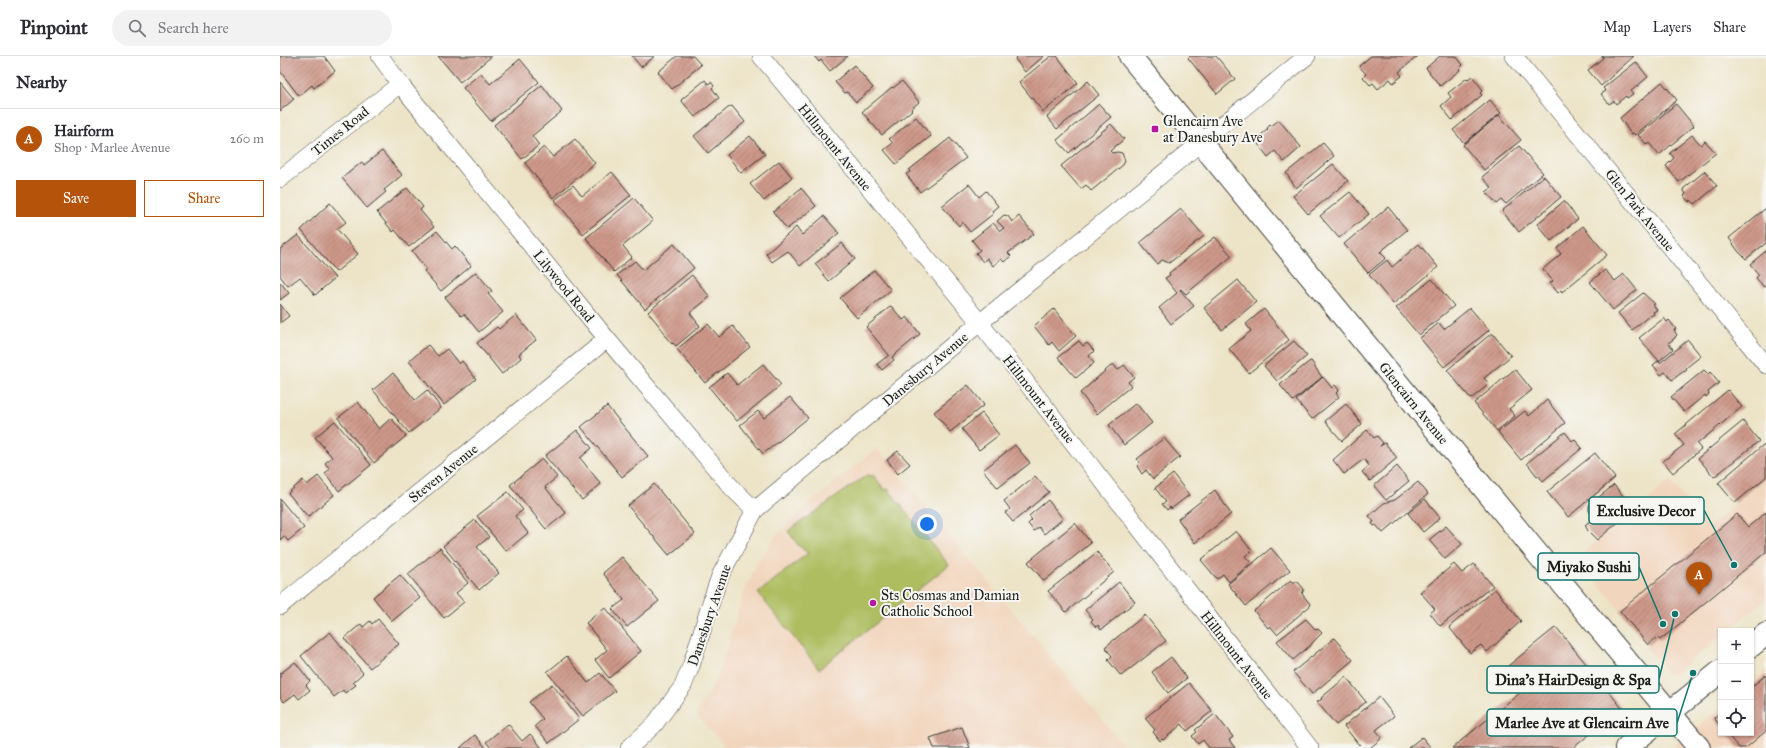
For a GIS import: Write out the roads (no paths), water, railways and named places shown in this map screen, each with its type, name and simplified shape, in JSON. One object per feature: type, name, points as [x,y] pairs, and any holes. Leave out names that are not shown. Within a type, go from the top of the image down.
[{"type":"street","name":"Lilywood Road","points":[[380,56],[400,84],[607,339],[733,490],[755,510]]},
{"type":"street","name":"Hillmount Avenue","points":[[761,56],[980,323],[1310,748]]},
{"type":"street","name":"Glencairn Avenue","points":[[1130,56],[1536,552],[1699,748]]},
{"type":"street","name":"Danesbury Avenue","points":[[629,748],[654,725],[683,686],[691,666],[720,576],[755,510],[980,323],[1307,56]]},
{"type":"street","name":"Glen Park Avenue","points":[[1514,56],[1766,365]]},
{"type":"street","name":"Times Road","points":[[280,179],[400,84]]},
{"type":"street","name":"Steven Avenue","points":[[280,606],[607,339]]},
{"type":"street","points":[[1754,644],[1766,634]]},
{"type":"street","points":[[1626,748],[1718,673]]},
{"type":"place","name":"Glencairn Ave at Danesbury Ave","points":[[1155,129]]},
{"type":"place","name":"Exclusive Decor","points":[[1734,565]]},
{"type":"place","name":"Hairform","points":[[1699,595]]},
{"type":"place","name":"Sts Cosmas and Damian Catholic School","points":[[873,603]]},
{"type":"place","name":"Dina's HairDesign & Spa","points":[[1675,614]]},
{"type":"place","name":"Miyako Sushi","points":[[1663,624]]},
{"type":"place","name":"Marlee Ave at Glencairn Ave","points":[[1693,673]]}]
